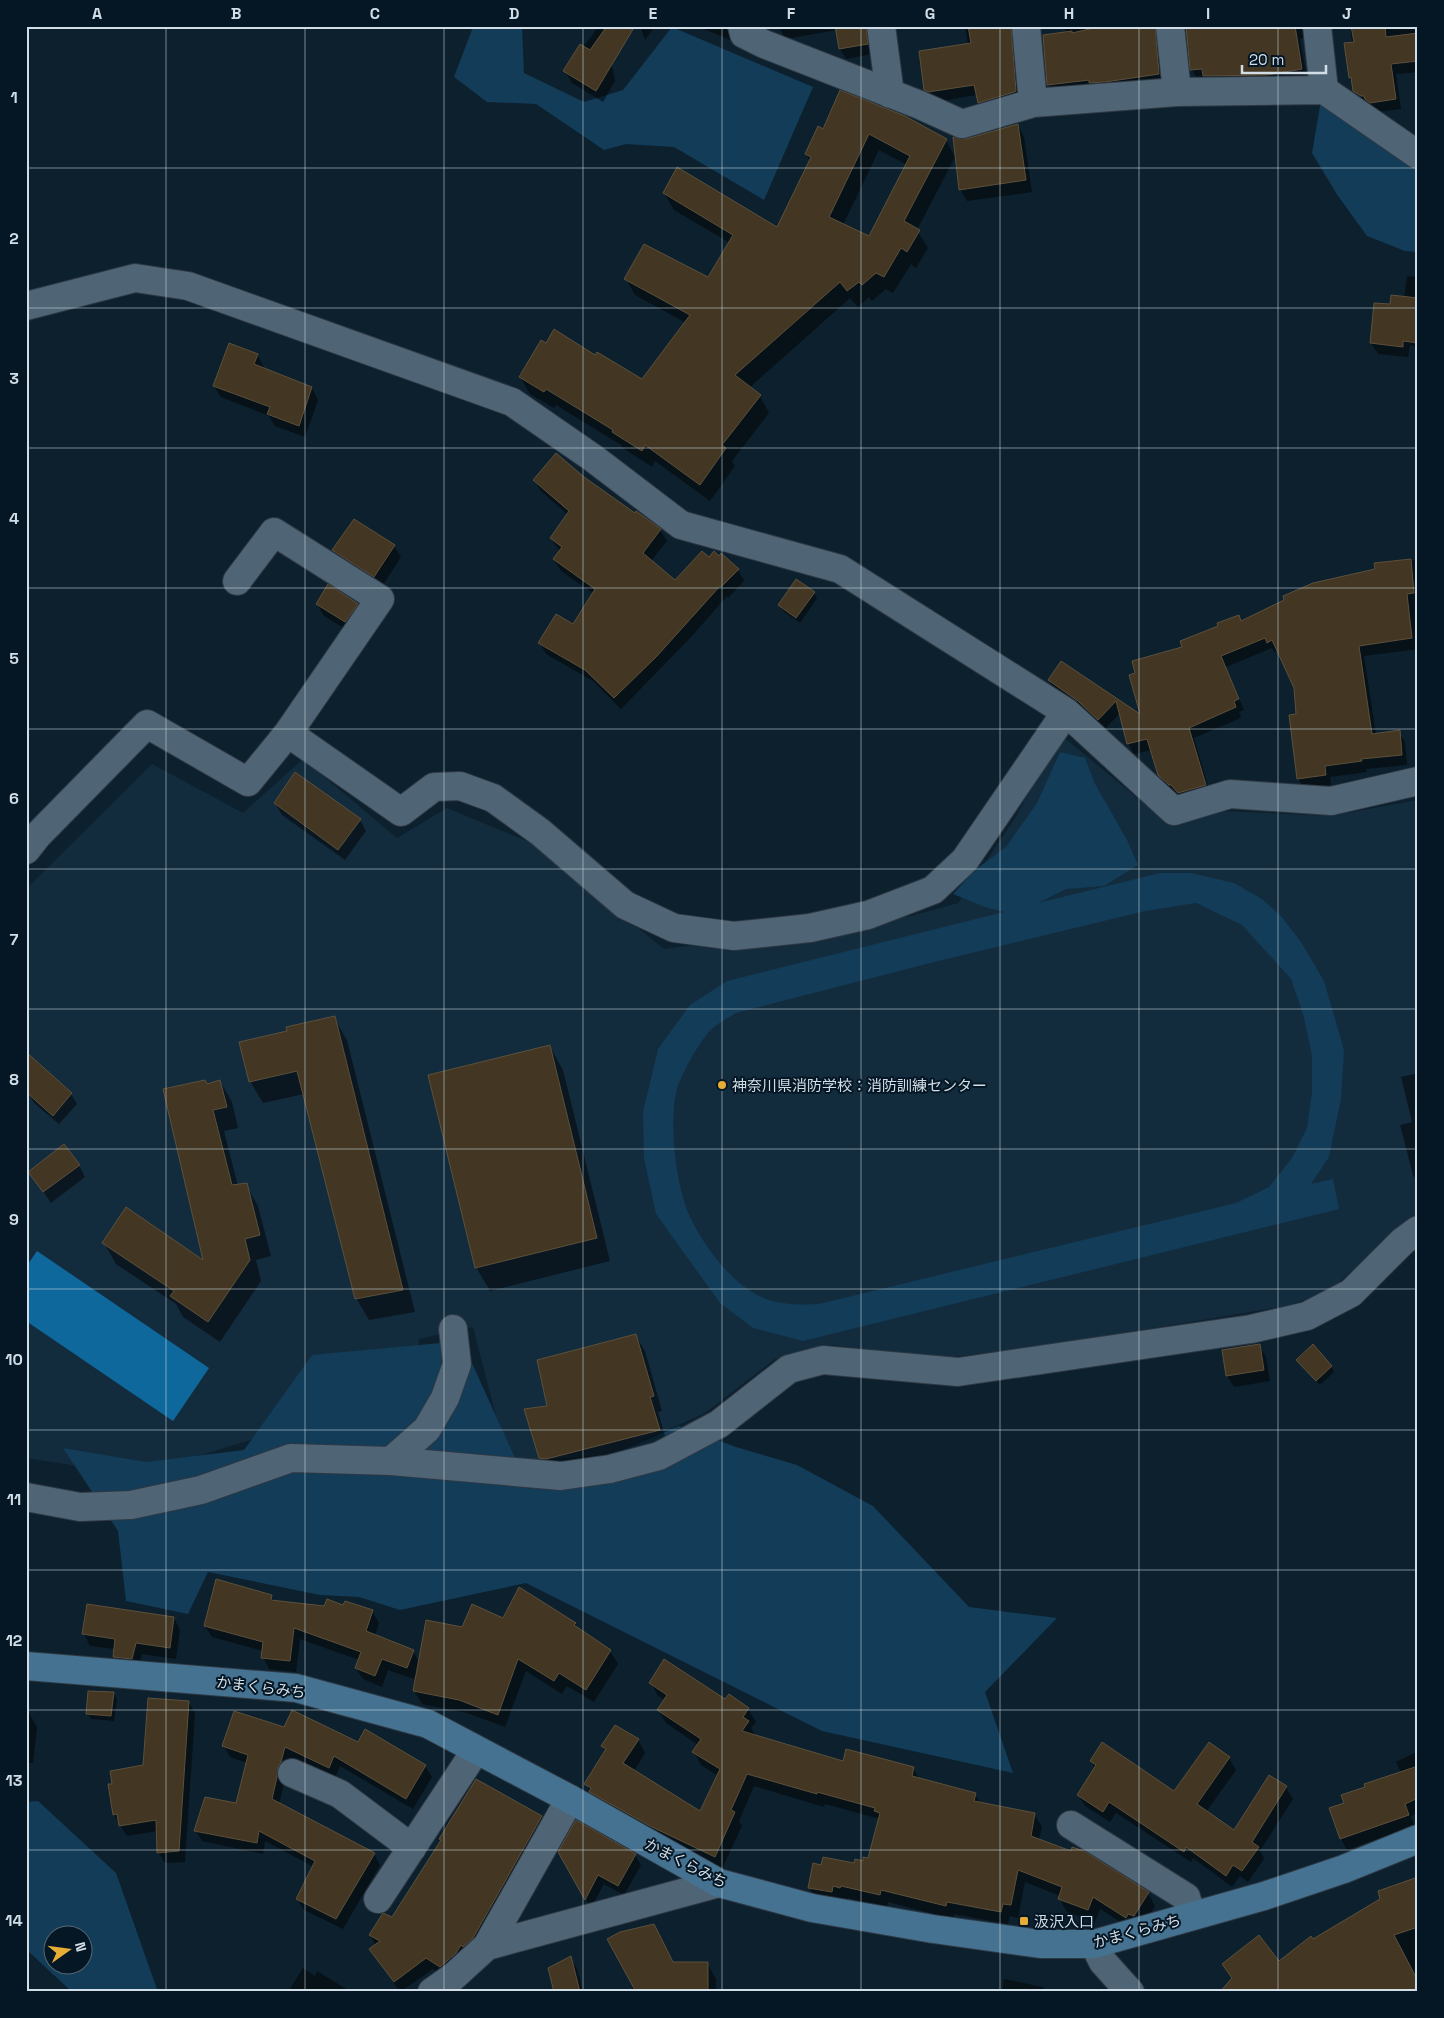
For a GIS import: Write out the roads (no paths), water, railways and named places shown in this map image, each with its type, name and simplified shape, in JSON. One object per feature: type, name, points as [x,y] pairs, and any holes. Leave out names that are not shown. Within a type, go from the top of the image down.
[{"type":"main road","name":"かまくらみち","points":[[26,1666],[296,1688],[428,1724],[570,1799],[719,1883],[812,1908],[933,1929],[1040,1944],[1094,1944],[1264,1896],[1344,1869],[1418,1838]]},
{"type":"street","points":[[742,26],[744,34],[764,44],[962,124],[1033,103],[1177,92],[1324,90],[1418,155]]},
{"type":"street","points":[[881,26],[890,94]]},
{"type":"street","points":[[1026,26],[1033,103]]},
{"type":"street","points":[[1170,26],[1177,92]]},
{"type":"street","points":[[1317,26],[1324,90]]},
{"type":"street","points":[[26,306],[135,278],[188,286],[512,402],[593,458],[681,525],[840,569],[1066,712],[1174,811],[1230,794],[1331,801],[1418,781]]},
{"type":"street","points":[[26,850],[37,836],[147,724],[248,782],[288,733],[380,600],[274,532],[237,580]]},
{"type":"street","points":[[288,733],[401,812],[434,787],[460,786],[493,798],[540,832],[625,905],[674,928],[734,936],[810,928],[858,917],[933,890],[965,860],[1066,712]]},
{"type":"street","points":[[26,1497],[80,1507],[131,1505],[201,1490],[291,1458],[391,1461],[561,1476],[610,1469],[658,1456],[719,1424],[789,1369],[823,1360],[958,1372],[1251,1329],[1307,1316],[1351,1293],[1403,1241],[1418,1230]]},
{"type":"street","points":[[391,1461],[427,1429],[445,1398],[456,1364],[452,1329]]},
{"type":"street","points":[[378,1899],[476,1750]]},
{"type":"street","points":[[292,1773],[340,1794],[412,1848]]},
{"type":"street","points":[[432,1992],[453,1977],[487,1946],[570,1799]]},
{"type":"street","points":[[1071,1826],[1186,1897],[1192,1916]]},
{"type":"street","points":[[487,1946],[719,1883]]},
{"type":"street","points":[[1094,1944],[1103,1962],[1130,1992]]},
{"type":"place","name":"神奈川県消防学校：消防訓練センター","points":[[722,1085]]},
{"type":"place","name":"汲沢入口","points":[[1024,1921]]}]
